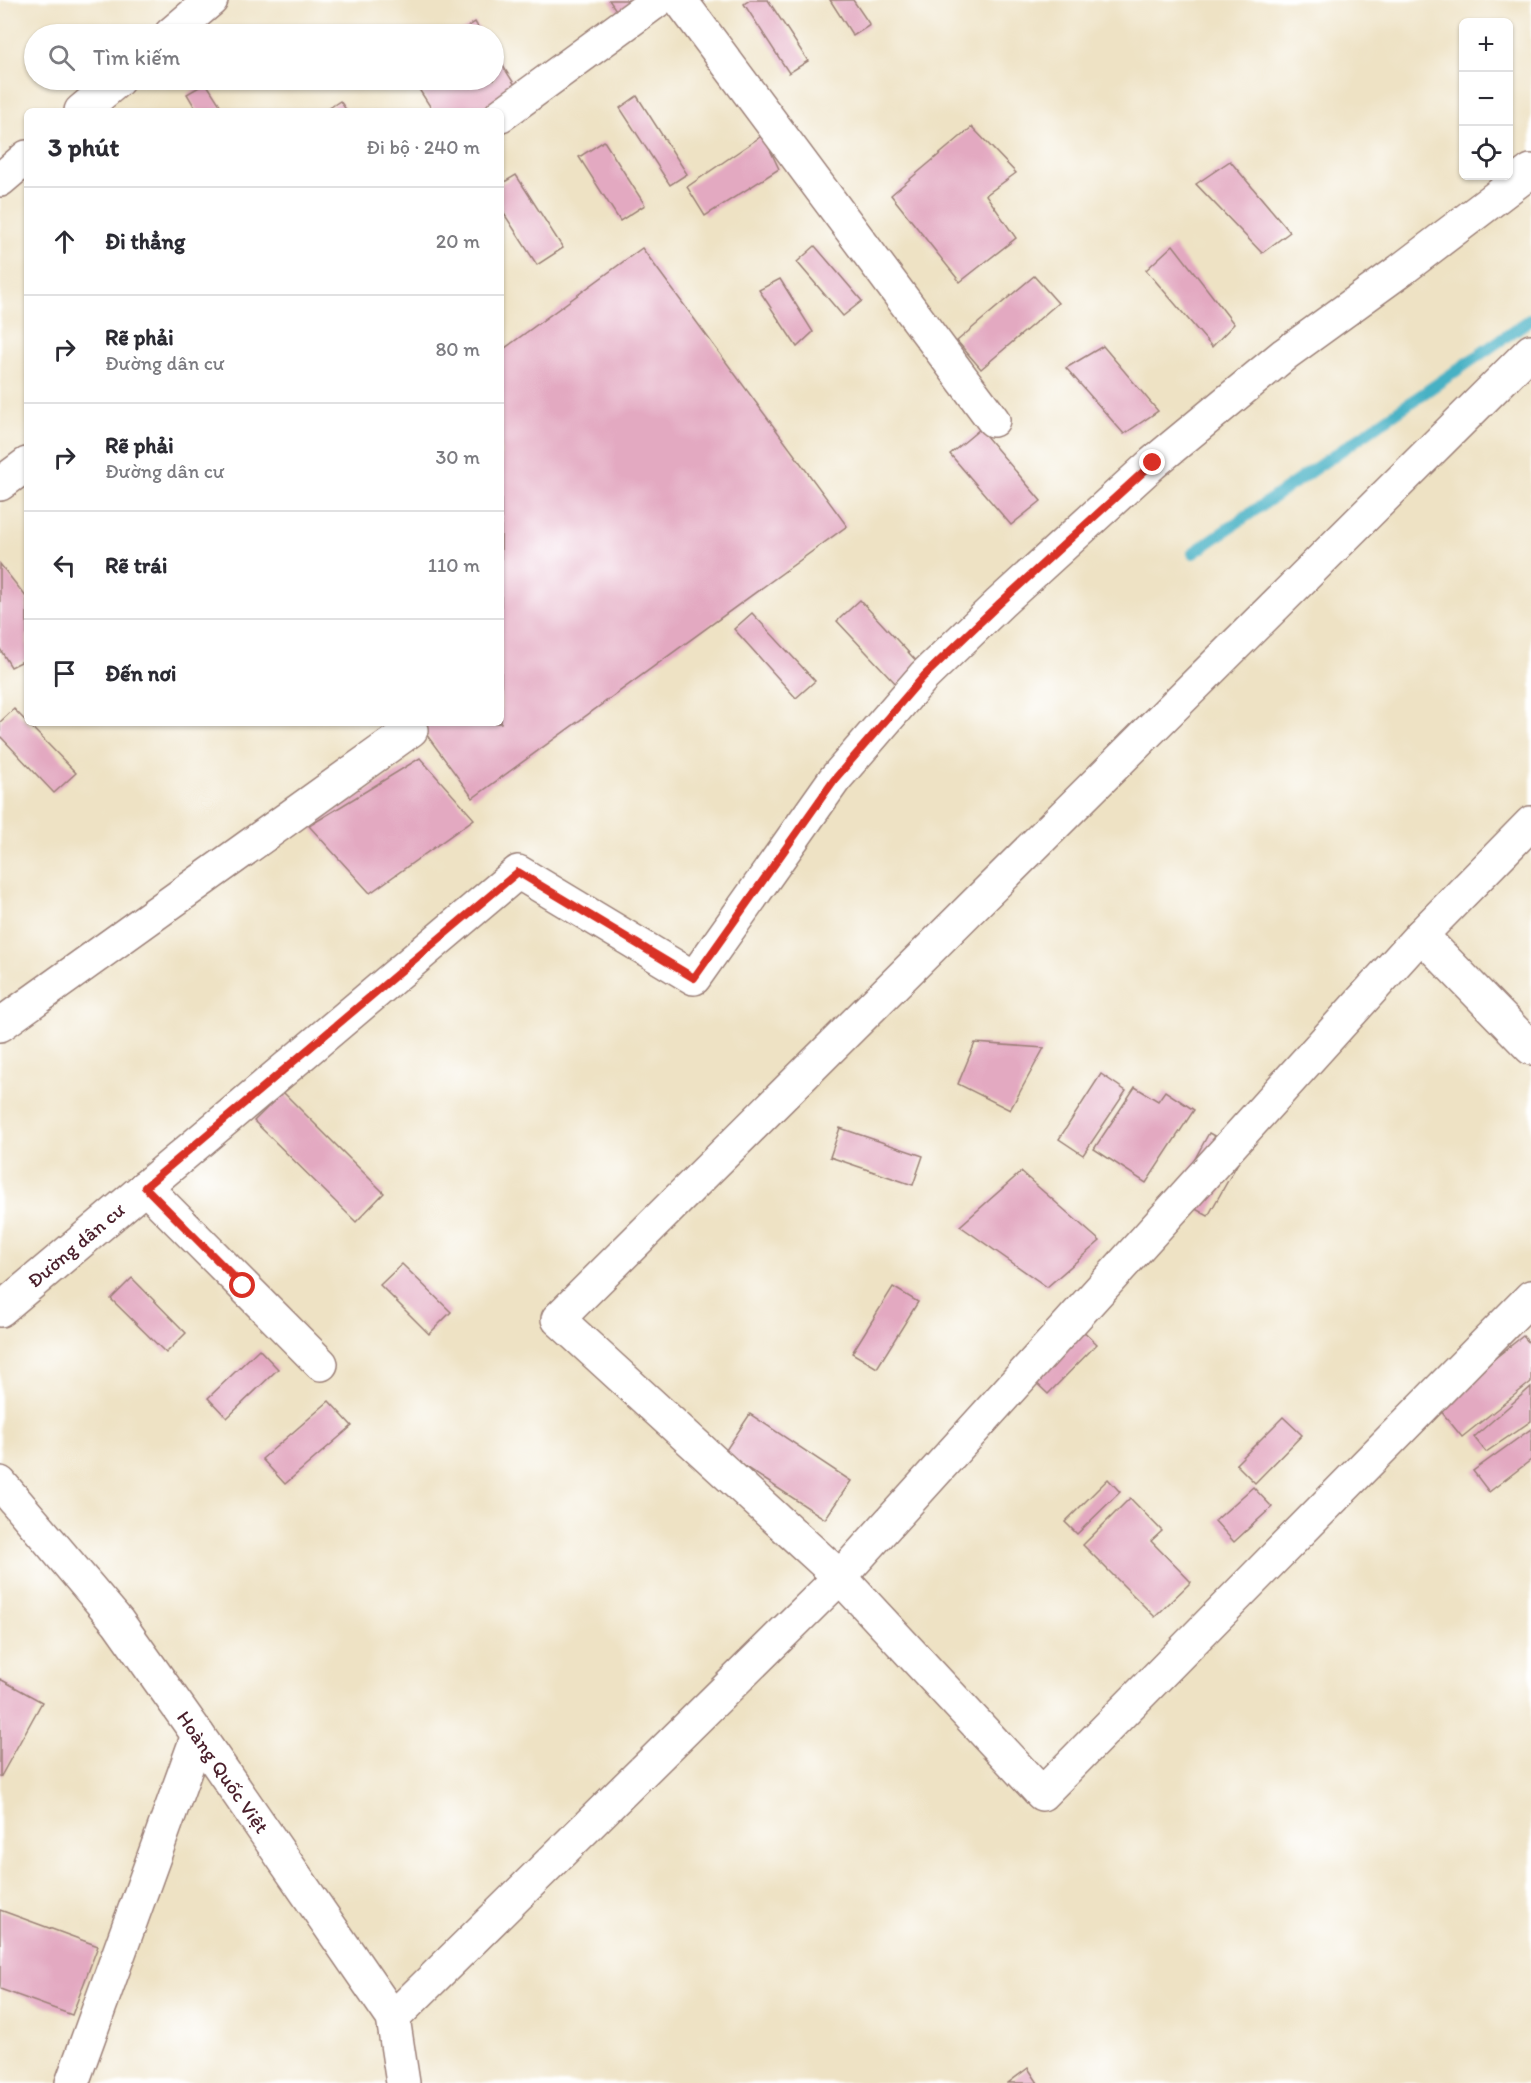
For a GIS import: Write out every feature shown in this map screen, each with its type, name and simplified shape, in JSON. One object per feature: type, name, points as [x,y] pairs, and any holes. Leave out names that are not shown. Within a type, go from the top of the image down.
[{"type":"street","points":[[183,24],[211,0]]},
{"type":"street","points":[[504,114],[658,0]]},
{"type":"street","points":[[680,0],[993,420]]},
{"type":"street","points":[[85,108],[106,90]]},
{"type":"street","name":"Đường dân cư","points":[[0,1310],[518,872],[694,978],[834,780],[940,660],[1145,470],[1197,426],[1285,354],[1401,270],[1531,171]]},
{"type":"street","points":[[1531,351],[558,1319],[840,1577],[1042,1794],[1531,1297]]},
{"type":"street","points":[[0,484],[24,466]]},
{"type":"street","points":[[0,1025],[411,730]]},
{"type":"street","points":[[393,2018],[840,1577],[1421,935],[1531,823]]},
{"type":"street","points":[[1421,935],[1531,1047]]},
{"type":"street","points":[[145,1187],[321,1364]]},
{"type":"street","name":"Hoàng Quốc Việt","points":[[0,1483],[118,1622],[393,2018],[403,2083]]},
{"type":"street","points":[[72,2083],[198,1735]]},
{"type":"building","points":[[609,0],[639,0],[620,16]]},
{"type":"building","points":[[750,0],[768,0],[808,61],[789,73],[744,4]]},
{"type":"building","points":[[830,0],[853,0],[870,25],[853,36]]},
{"type":"building","points":[[504,68],[522,96],[503,108],[431,108],[419,90],[504,90]]},
{"type":"building","points":[[194,90],[210,90],[222,108],[195,108],[187,94]]},
{"type":"building","points":[[637,96],[687,174],[670,185],[620,108]]},
{"type":"building","points":[[340,101],[345,108],[330,108]]},
{"type":"building","points":[[972,127],[1016,173],[986,195],[1016,238],[960,282],[891,195]]},
{"type":"building","points":[[763,135],[779,169],[705,216],[687,187]]},
{"type":"building","points":[[604,141],[645,205],[620,221],[579,157]]},
{"type":"building","points":[[1230,161],[1290,232],[1262,253],[1196,184]]},
{"type":"building","points":[[516,175],[563,248],[537,265],[504,214],[504,182]]},
{"type":"building","points":[[1173,245],[1234,324],[1212,347],[1146,270]]},
{"type":"building","points":[[815,246],[862,301],[843,316],[797,262]]},
{"type":"building","points":[[642,248],[847,526],[473,798],[420,726],[504,726],[504,349]]},
{"type":"building","points":[[1034,276],[1058,303],[981,369],[957,341]]},
{"type":"building","points":[[780,279],[813,332],[797,347],[759,290]]},
{"type":"building","points":[[1103,346],[1158,411],[1124,434],[1066,368]]},
{"type":"building","points":[[980,429],[1041,501],[1011,525],[950,454]]},
{"type":"building","points":[[0,564],[24,594],[24,660],[11,667],[0,649]]},
{"type":"building","points":[[860,600],[921,666],[898,686],[837,621]]},
{"type":"building","points":[[752,613],[815,681],[796,698],[734,629]]},
{"type":"building","points":[[14,709],[24,719],[24,726],[30,726],[76,773],[54,793],[0,736],[0,722]]},
{"type":"building","points":[[420,758],[474,819],[370,893],[309,826]]},
{"type":"building","points":[[975,1043],[1044,1048],[1010,1110],[958,1084]]},
{"type":"building","points":[[1101,1074],[1126,1091],[1083,1155],[1059,1139]]},
{"type":"building","points":[[1135,1087],[1158,1101],[1165,1091],[1194,1110],[1146,1183],[1094,1149]]},
{"type":"building","points":[[283,1092],[384,1193],[356,1222],[254,1121]]},
{"type":"building","points":[[840,1128],[923,1156],[913,1185],[830,1157]]},
{"type":"building","points":[[1209,1133],[1227,1143],[1222,1152],[1239,1161],[1208,1216],[1174,1197]]},
{"type":"building","points":[[1021,1172],[1100,1241],[1047,1287],[960,1226]]},
{"type":"building","points":[[402,1264],[451,1312],[429,1334],[380,1285]]},
{"type":"building","points":[[132,1278],[186,1333],[166,1353],[111,1299]]},
{"type":"building","points":[[893,1287],[918,1302],[877,1368],[852,1353]]},
{"type":"building","points":[[1074,1322],[1097,1344],[1048,1394],[1025,1372]]},
{"type":"building","points":[[1523,1336],[1531,1345],[1531,1382],[1462,1437],[1436,1405]]},
{"type":"building","points":[[259,1349],[278,1369],[227,1418],[208,1398]]},
{"type":"building","points":[[1531,1387],[1531,1421],[1486,1452],[1474,1437]]},
{"type":"building","points":[[329,1401],[352,1426],[285,1484],[262,1459]]},
{"type":"building","points":[[750,1414],[851,1481],[825,1519],[724,1453]]},
{"type":"building","points":[[1283,1417],[1302,1435],[1255,1483],[1236,1464]]},
{"type":"building","points":[[1531,1429],[1531,1460],[1489,1492],[1473,1471]]},
{"type":"building","points":[[1108,1479],[1120,1492],[1077,1534],[1065,1522]]},
{"type":"building","points":[[1253,1487],[1272,1507],[1234,1542],[1215,1521]]},
{"type":"building","points":[[1130,1498],[1162,1531],[1151,1541],[1191,1582],[1155,1617],[1083,1545]]},
{"type":"building","points":[[0,1679],[42,1702],[0,1778]]},
{"type":"building","points":[[0,1910],[98,1946],[72,2015],[0,1989]]},
{"type":"building","points":[[1028,2068],[1038,2083],[1008,2083]]},
{"type":"waterway","points":[[1193,553],[1531,319]]},
{"type":"route","points":[[243,1286],[145,1187],[518,872],[694,978],[834,780],[924,676],[1153,463]]}]
